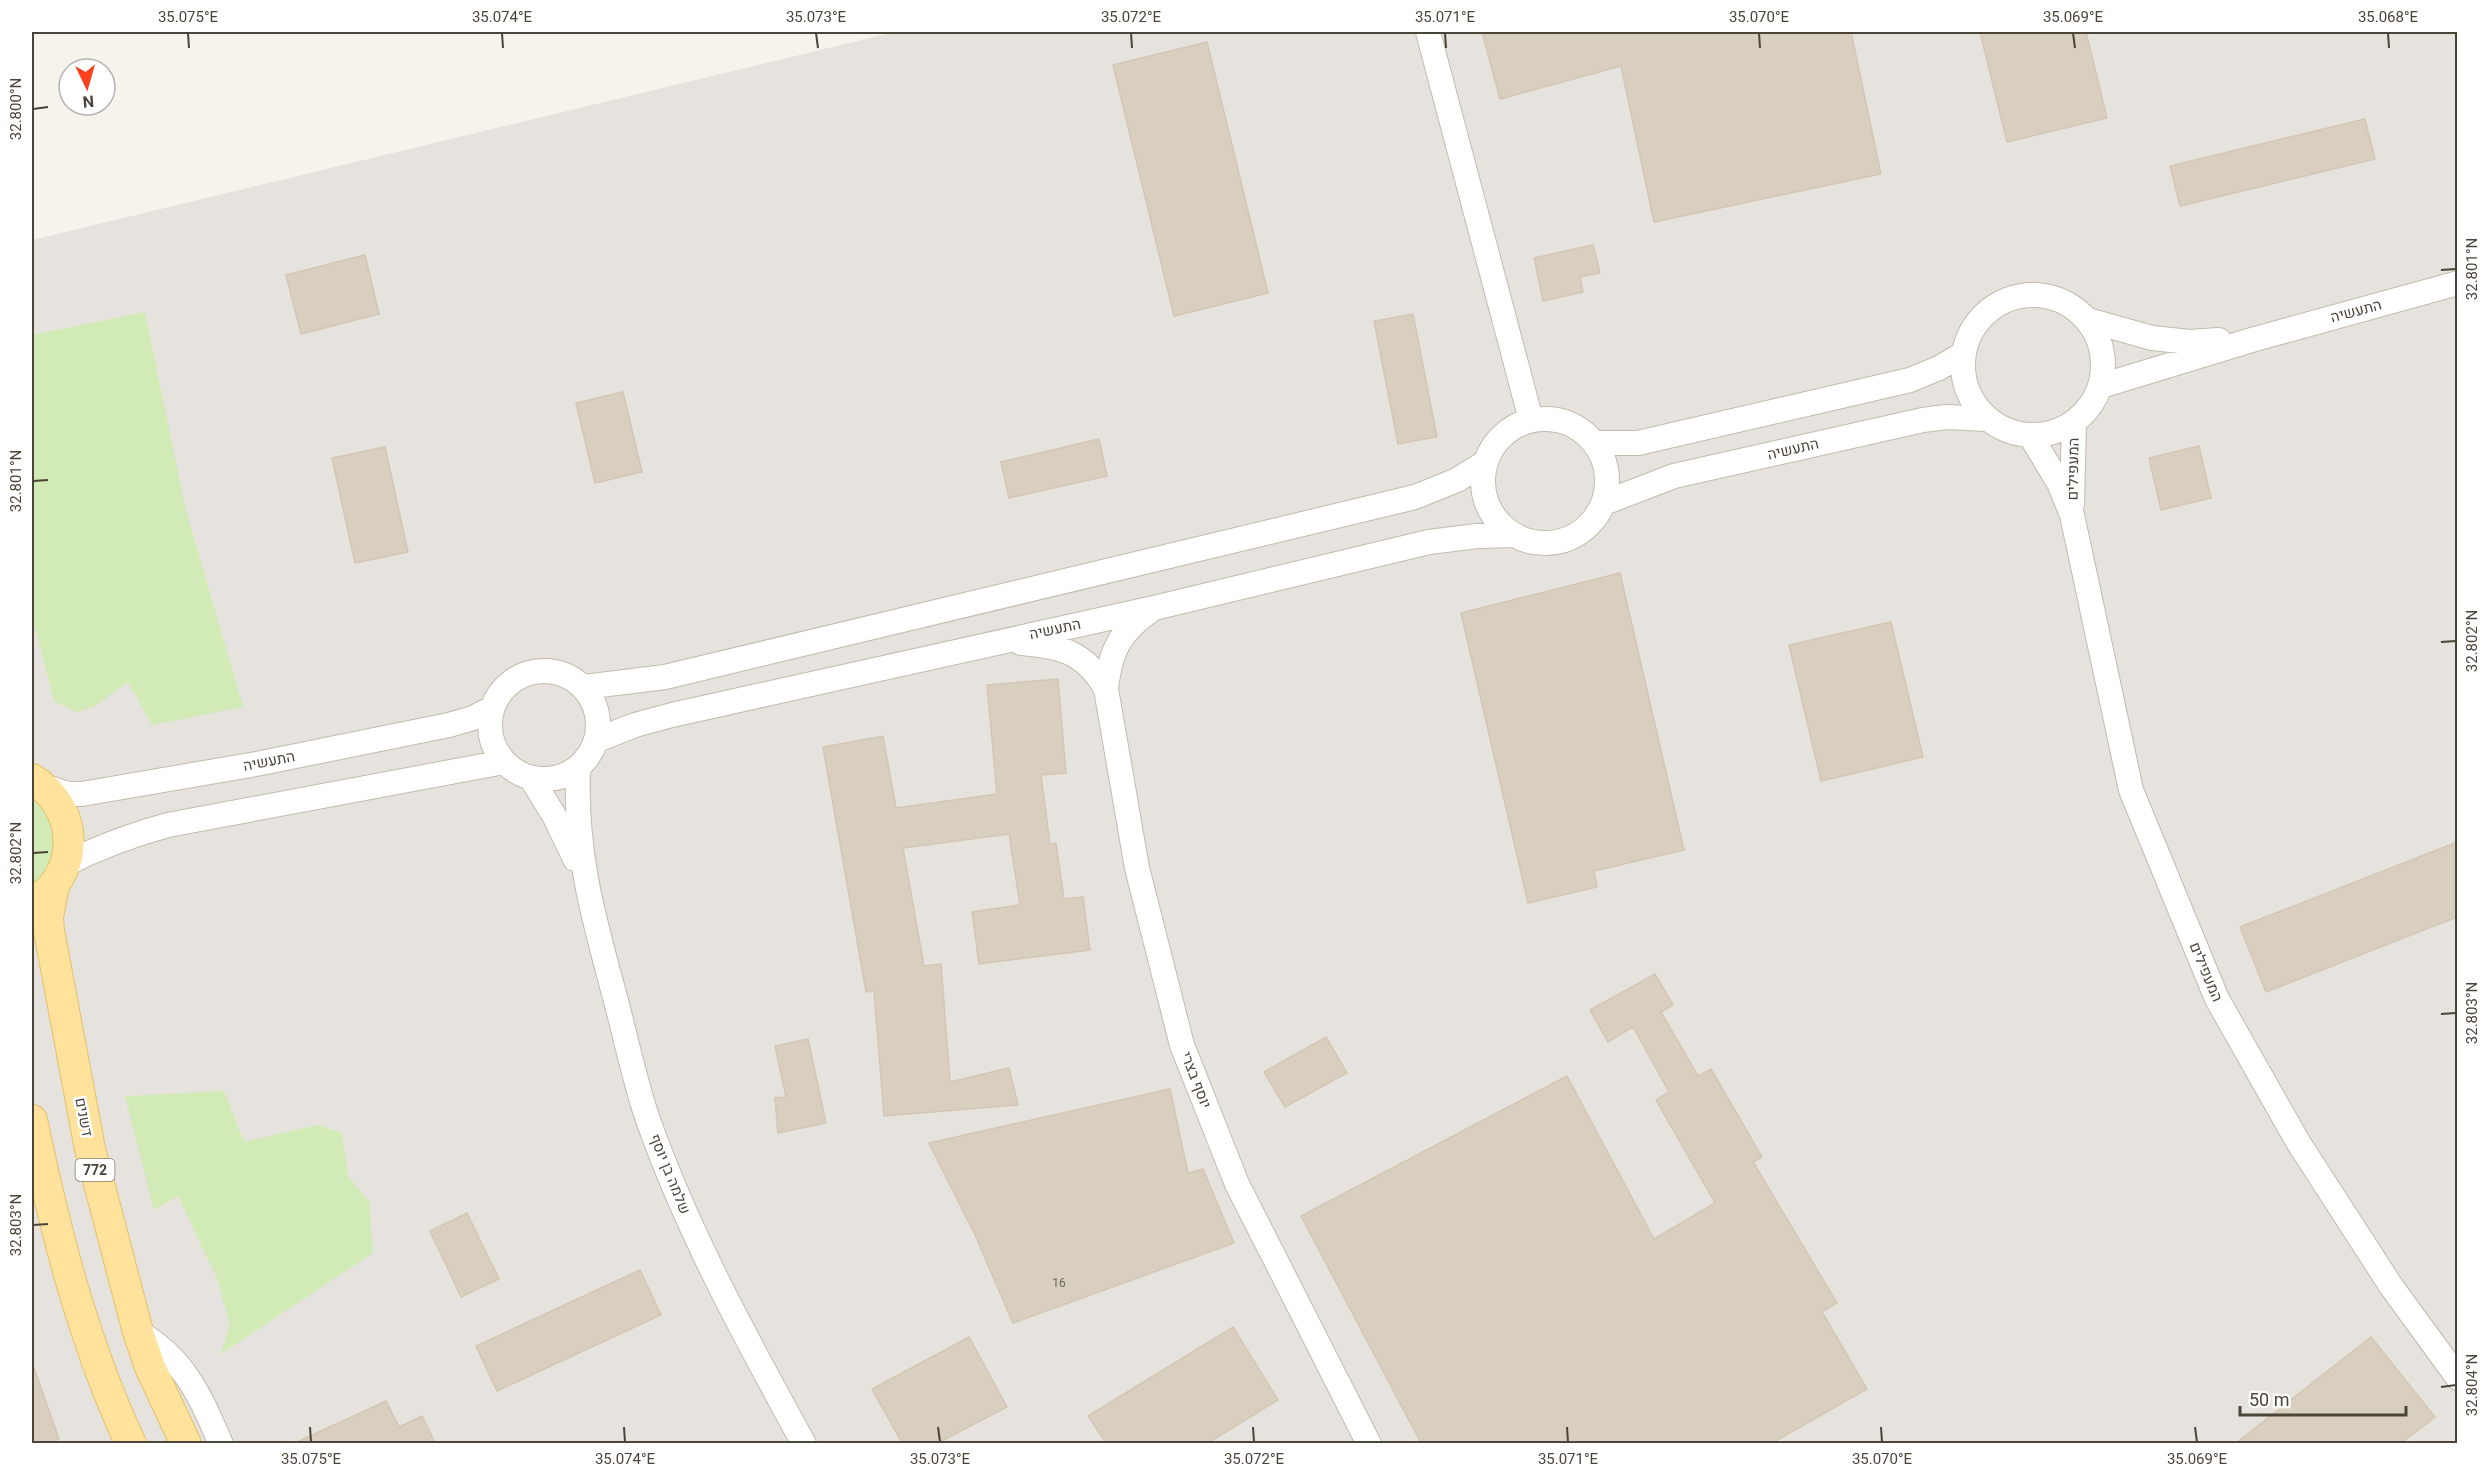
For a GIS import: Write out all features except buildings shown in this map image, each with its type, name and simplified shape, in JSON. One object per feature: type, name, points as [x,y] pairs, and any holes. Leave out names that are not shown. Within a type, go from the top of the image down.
[{"type":"main road","name":"772","points":[[37,782],[58,802],[67,821],[69,843],[50,885]]},
{"type":"main road","name":"דשנים","points":[[50,885],[48,917],[90,1149],[138,1332],[150,1367],[186,1443]]},
{"type":"main road","points":[[32,1120],[82,1321],[104,1386],[131,1443]]},
{"type":"street","points":[[1428,32],[1531,420]]},
{"type":"street","name":"התעשיה","points":[[2101,386],[2255,339],[2457,283]]},
{"type":"street","points":[[2026,294],[2049,296],[2071,304],[2088,320],[2100,340],[2104,363],[2101,386],[2091,406],[2074,423],[2053,433],[2030,435],[2007,431],[1987,419],[1972,401],[1963,378],[1963,354],[1970,332],[1984,314],[2003,300],[2026,294]]},
{"type":"street","name":"התעשיה","points":[[2088,320],[2152,338],[2190,342],[2255,339]]},
{"type":"street","points":[[1595,443],[1638,443],[1910,380],[1939,368],[1963,354]]},
{"type":"street","name":"התעשיה","points":[[1604,503],[1674,476],[1923,420],[1946,417],[1987,419]]},
{"type":"street","points":[[1549,419],[1566,422],[1582,430],[1595,443],[1605,461],[1608,482],[1604,503],[1593,522],[1576,535],[1556,542],[1535,542],[1515,535],[1498,522],[1487,504],[1483,483],[1486,462],[1496,443],[1511,429],[1531,420],[1549,419]]},
{"type":"street","name":"המעפילים","points":[[2072,515],[2071,471],[2074,423]]},
{"type":"street","name":"המעפילים","points":[[2030,435],[2059,483],[2072,515],[2131,790],[2217,999],[2298,1142],[2391,1286],[2457,1378]]},
{"type":"street","points":[[584,687],[665,677],[1415,497],[1457,480],[1486,462]]},
{"type":"street","name":"התעשיה","points":[[597,740],[634,725],[672,715],[997,641],[1154,608],[1429,542],[1477,536],[1515,535]]},
{"type":"street","name":"יוסף בצרי","points":[[1154,608],[1138,619],[1116,644],[1108,664],[1106,689],[1137,868],[1182,1045],[1237,1185],[1369,1443]]},
{"type":"street","name":"יוסף בצרי","points":[[997,641],[1042,645],[1063,650],[1095,670],[1106,689]]},
{"type":"street","points":[[551,670],[569,675],[584,687],[595,703],[599,721],[597,740],[589,757],[578,768],[555,778],[531,778],[516,772],[504,762],[493,746],[489,727],[492,708],[501,692],[514,678],[532,671],[551,670]]},
{"type":"street","name":"התעשיה","points":[[37,782],[68,794],[82,794],[210,772],[449,725],[473,718],[492,708]]},
{"type":"street","points":[[50,885],[91,851],[138,833],[168,825],[504,762]]},
{"type":"street","name":"שלמה בן יוסף","points":[[578,768],[576,807],[586,886],[647,1116],[690,1224],[749,1345],[804,1443]]},
{"type":"street","name":"שלמה בן יוסף","points":[[531,778],[565,837],[586,886]]},
{"type":"street","points":[[138,1332],[158,1344],[186,1373],[221,1443]]},
{"type":"shaded area","points":[[895,32],[2457,32],[2457,1443],[32,1443],[32,240]]},
{"type":"green space","points":[[145,312],[185,507],[243,707],[152,725],[128,682],[95,706],[77,712],[54,701],[32,616],[32,335]]},
{"type":"green space","points":[[32,798],[48,820],[54,842],[48,865],[32,887]]},
{"type":"green space","points":[[224,1091],[244,1142],[318,1125],[342,1133],[348,1176],[369,1201],[373,1253],[221,1354],[230,1325],[218,1281],[178,1196],[154,1210],[125,1096]]}]
